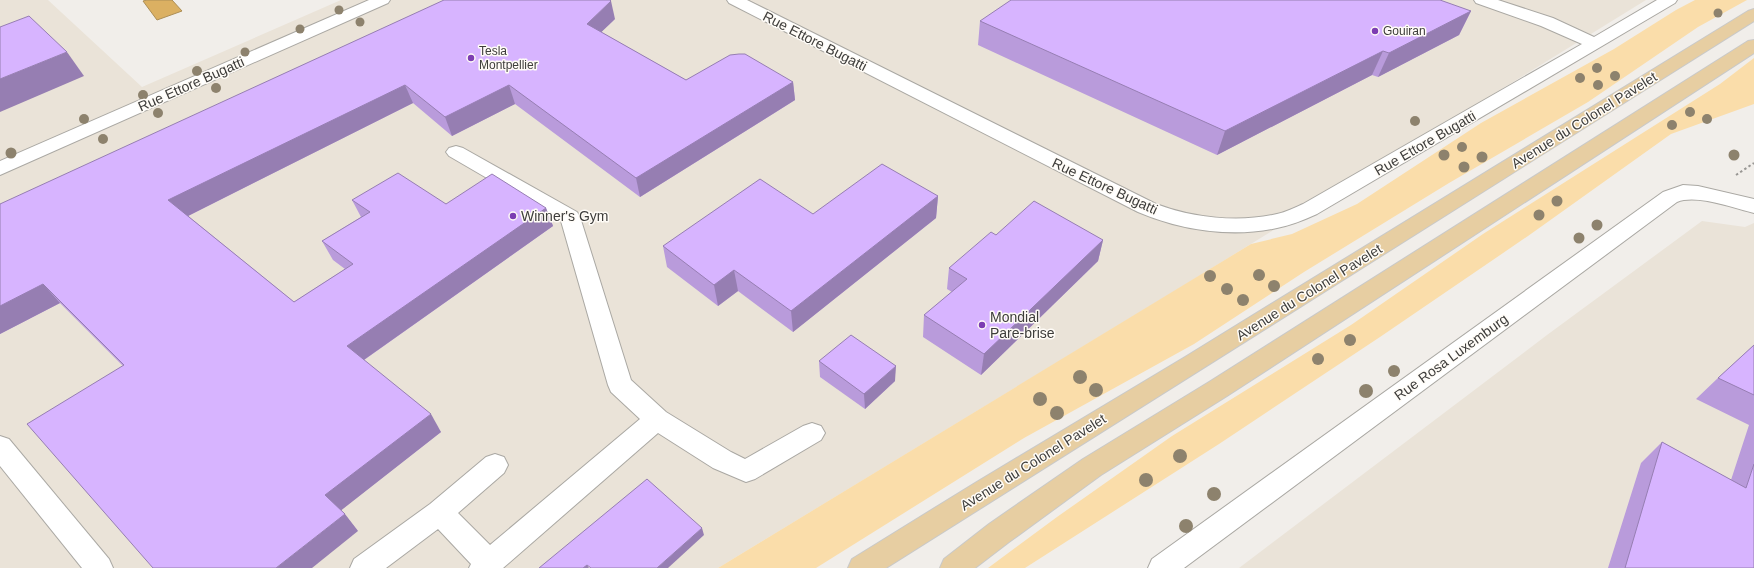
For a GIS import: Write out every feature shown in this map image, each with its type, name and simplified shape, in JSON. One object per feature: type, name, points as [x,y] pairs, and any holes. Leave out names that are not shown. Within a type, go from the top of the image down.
[{"type":"main road","name":"Avenue du Colonel Pavelet","points":[[862,568],[1754,14]]},
{"type":"main road","name":"Avenue du Colonel Pavelet","points":[[954,568],[999,533],[1092,467],[1218,389],[1754,45]]},
{"type":"street","name":"Rue Ettore Bugatti","points":[[0,169],[382,0]]},
{"type":"street","name":"Rue Ettore Bugatti","points":[[734,0],[1124,197],[1158,212],[1172,216],[1240,226],[1274,222],[1291,218],[1310,209],[1510,94],[1669,0]]},
{"type":"street","points":[[1482,0],[1547,22],[1594,43]]},
{"type":"street","points":[[456,152],[570,217],[620,385],[657,419],[722,460],[746,471],[812,433]]},
{"type":"street","name":"Rue Rosa Luxemburg","points":[[1162,568],[1670,197],[1683,192],[1698,193],[1754,206]]},
{"type":"street","points":[[440,512],[486,566],[657,419]]},
{"type":"street","points":[[0,447],[99,568]]},
{"type":"street","points":[[364,568],[440,512],[495,465]]},
{"type":"path","points":[[1732,179],[1754,163]]},
{"type":"shaded area","points":[[0,0],[48,0],[142,87],[341,0],[1646,0],[1186,284],[718,568],[0,568]]},
{"type":"shaded area","points":[[172,0],[182,11],[157,20],[143,1]]},
{"type":"shaded area","points":[[1695,0],[1747,0],[1698,27],[1588,102],[1449,183],[1304,272],[1194,344],[1024,438],[816,568],[718,568],[1251,244],[1292,234],[1357,204],[1481,123],[1614,49],[1676,10]]},
{"type":"shaded area","points":[[1754,58],[1754,104],[1671,134],[1528,236],[1380,337],[1219,444],[1025,568],[988,568],[1057,517],[1172,436],[1351,325],[1483,234],[1720,84]]},
{"type":"shaded area","points":[[1702,221],[1745,227],[1754,223],[1754,568],[1239,568],[1547,335]]},
{"type":"building","points":[[444,0],[610,0],[611,1],[587,24],[686,80],[730,55],[745,54],[793,82],[636,178],[509,85],[445,117],[405,85],[168,200],[294,302],[353,264],[322,241],[370,212],[352,200],[398,173],[446,204],[492,174],[546,208],[347,346],[431,414],[325,495],[345,514],[276,568],[153,568],[27,424],[124,365],[43,284],[0,306],[0,204]]},
{"type":"building","points":[[1011,0],[1440,0],[1471,11],[1389,53],[1383,51],[1225,131],[980,21]]},
{"type":"building","points":[[29,16],[67,52],[0,79],[0,27]]},
{"type":"building","points":[[882,164],[938,196],[791,311],[734,270],[714,285],[663,246],[760,179],[813,214]]},
{"type":"building","points":[[1034,201],[1103,240],[984,354],[924,315],[967,279],[949,268],[991,232],[996,235]]},
{"type":"building","points":[[851,335],[896,366],[864,394],[819,361]]},
{"type":"building","points":[[1754,345],[1754,395],[1718,378]]},
{"type":"building","points":[[1662,442],[1746,488],[1754,464],[1754,568],[1625,568]]},
{"type":"building","points":[[647,479],[702,528],[657,568],[591,568],[587,565],[583,568],[539,568]]},
{"type":"place","name":"Gouiran","points":[[1375,31]]},
{"type":"place","name":"Tesla Montpellier","points":[[471,58]]},
{"type":"place","name":"Winner's Gym","points":[[513,216]]},
{"type":"place","name":"Mondial Pare-brise","points":[[982,325]]}]
